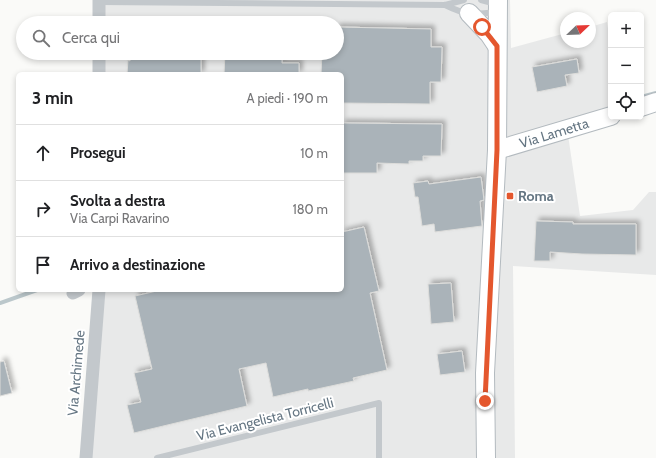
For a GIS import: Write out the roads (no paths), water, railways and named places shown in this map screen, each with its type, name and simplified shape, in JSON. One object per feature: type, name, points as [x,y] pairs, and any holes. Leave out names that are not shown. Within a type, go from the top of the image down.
[{"type":"main road","points":[[486,458],[485,374],[497,150],[497,46],[494,4]]},
{"type":"main road","points":[[466,7],[489,34],[497,46]]},
{"type":"main road","points":[[644,106],[656,102]]},
{"type":"main road","name":"Via Lametta","points":[[497,150],[608,117]]},
{"type":"street","points":[[99,1],[99,16]]},
{"type":"street","points":[[99,60],[99,72]]},
{"type":"street","name":"Via Archimede","points":[[86,458],[99,292]]},
{"type":"lane","points":[[99,1],[445,5],[466,7],[477,14],[494,4]]},
{"type":"lane","points":[[445,5],[459,12],[466,7]]},
{"type":"lane","name":"Via Evangelista Torricelli","points":[[157,458],[379,403],[379,458]]},
{"type":"waterway","points":[[644,96],[656,93]]},
{"type":"waterway","points":[[0,303],[31,292]]},
{"type":"place","name":"Roma","points":[[510,196]]}]
